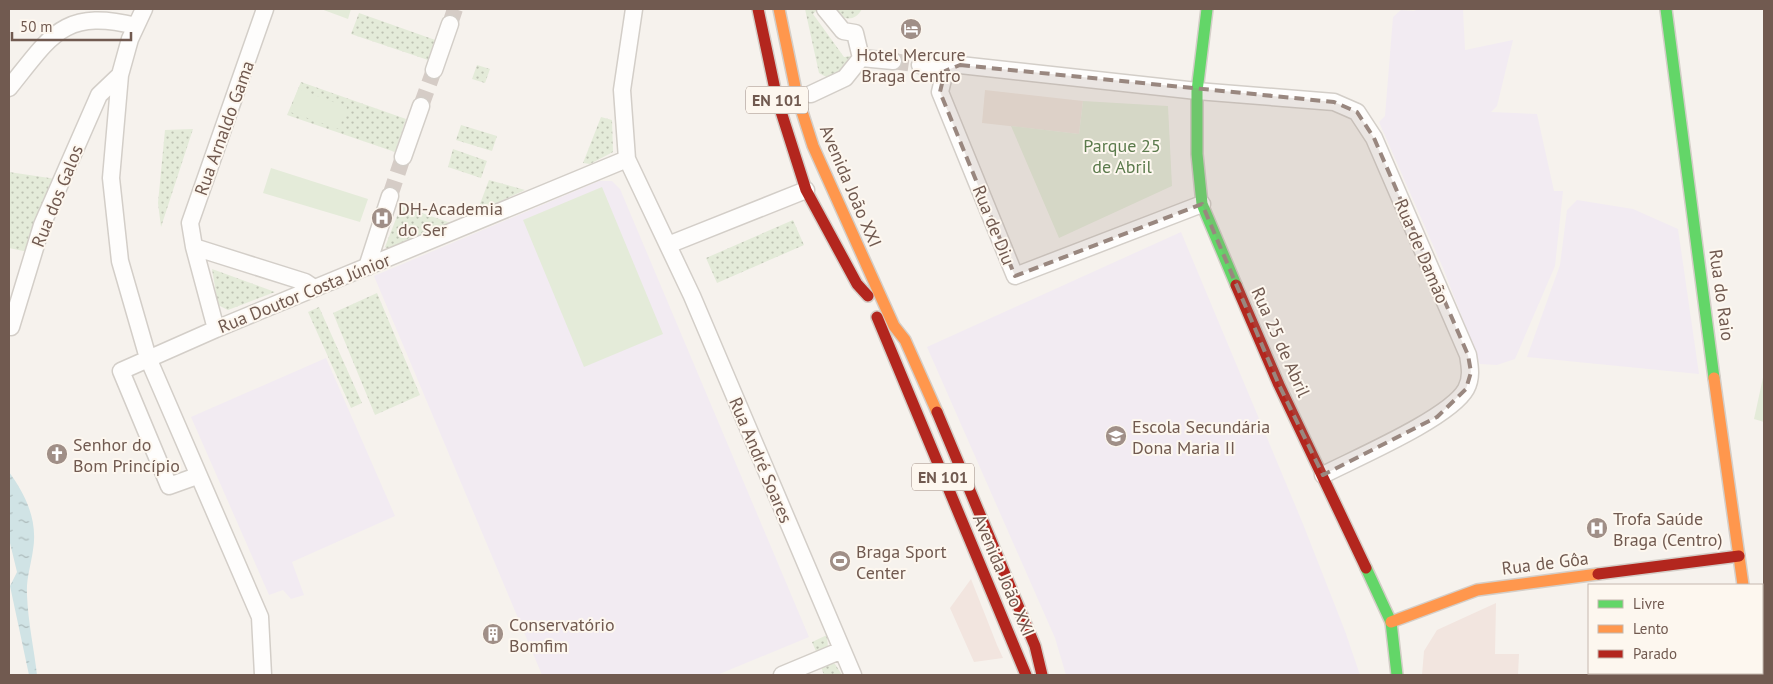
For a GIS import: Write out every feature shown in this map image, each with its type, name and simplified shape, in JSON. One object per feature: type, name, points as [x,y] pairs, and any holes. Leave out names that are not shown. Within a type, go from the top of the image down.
[{"type":"main road","name":"Avenida João XXI","points":[[758,9],[777,99],[806,190],[857,284],[868,296]]},
{"type":"main road","name":"Avenida João XXI","points":[[770,9],[787,97],[805,147],[1026,675]]},
{"type":"main road","name":"Avenida João XXI","points":[[779,9],[797,96],[813,146],[894,326],[905,340],[958,459],[1035,646],[1042,675]]},
{"type":"main road","name":"Rua 25 de Abril","points":[[1207,9],[1197,91],[1197,154],[1202,204],[1279,385],[1323,475],[1336,509],[1390,622],[1397,675]]},
{"type":"main road","name":"Rua do Raio","points":[[1666,9],[1686,177],[1703,282],[1743,584]]},
{"type":"main road","name":"Avenida João XXI","points":[[864,230],[903,321],[905,340]]},
{"type":"main road","name":"Rua de Gôa","points":[[1390,622],[1477,590],[1739,556]]},
{"type":"main road","points":[[1035,646],[1050,675]]},
{"type":"street","points":[[144,9],[136,26],[120,75],[111,178],[120,261],[148,358],[260,618],[263,675]]},
{"type":"street","name":"Rua Arnaldo Gama","points":[[216,329],[194,247],[190,223],[265,9]]},
{"type":"street","points":[[627,159],[622,90],[634,9]]},
{"type":"street","points":[[825,9],[843,31],[855,33],[861,58]]},
{"type":"street","points":[[9,88],[57,31],[85,20],[109,20],[136,26]]},
{"type":"street","points":[[434,70],[450,24]]},
{"type":"street","points":[[861,58],[893,61]]},
{"type":"street","points":[[811,94],[845,78],[861,58]]},
{"type":"street","points":[[920,65],[945,71],[960,65],[1197,91]]},
{"type":"street","name":"Rua de Diu","points":[[945,71],[940,92],[1015,276],[1202,204]]},
{"type":"street","name":"Rua dos Galos","points":[[11,327],[42,225],[99,95],[120,75]]},
{"type":"street","name":"Rua de Damão","points":[[1197,91],[1334,102],[1357,112],[1374,138],[1468,355],[1471,372],[1466,389],[1437,416],[1323,475]]},
{"type":"street","points":[[403,156],[421,106]]},
{"type":"street","name":"Rua André Soares","points":[[627,159],[668,245],[853,675]]},
{"type":"street","name":"Rua Doutor Costa Júnior","points":[[198,476],[168,486],[121,371],[216,329],[627,159]]},
{"type":"street","points":[[668,245],[806,190]]},
{"type":"street","points":[[367,267],[390,196]]},
{"type":"street","points":[[194,247],[305,282],[314,288]]},
{"type":"street","points":[[782,675],[842,650]]},
{"type":"highlighted area","points":[[960,65],[1334,102],[1357,112],[1374,138],[1468,355],[1471,372],[1466,389],[1437,417],[1323,475],[1279,385],[1202,204],[1015,276],[940,92],[945,71]]},
{"type":"shaded area","points":[[1418,9],[1463,9],[1465,50],[1513,40],[1497,106],[1491,112],[1537,114],[1554,191],[1563,191],[1555,266],[1515,359],[1497,365],[1480,364],[1443,268],[1379,122],[1385,116],[1393,17],[1401,10],[1414,11]]},
{"type":"shaded area","points":[[985,90],[1083,101],[1079,134],[982,123]]},
{"type":"shaded area","points":[[599,181],[612,181],[620,189],[809,637],[717,675],[542,675],[374,276]]},
{"type":"shaded area","points":[[1577,200],[1633,209],[1678,229],[1699,374],[1527,357],[1560,265],[1567,210]]},
{"type":"shaded area","name":"Escola Secundária Dona Maria II","points":[[1181,232],[1303,524],[1345,631],[1360,675],[1066,675],[1055,638],[927,347]]},
{"type":"shaded area","points":[[326,358],[395,516],[292,562],[304,595],[291,599],[283,590],[269,595],[191,417]]},
{"type":"shaded area","points":[[971,579],[1003,658],[974,662],[950,608]]},
{"type":"shaded area","points":[[1496,603],[1495,654],[1519,654],[1518,675],[1422,675],[1424,651],[1437,630]]},
{"type":"green space","points":[[321,9],[351,9],[348,19]]},
{"type":"green space","points":[[805,9],[818,9],[813,14],[844,57],[851,56],[840,74],[830,79],[819,73]]},
{"type":"green space","points":[[831,9],[862,9],[855,17],[847,18]]},
{"type":"green space","points":[[359,13],[438,41],[431,61],[351,34]]},
{"type":"green space","points":[[477,65],[490,69],[485,83],[472,79]]},
{"type":"green space","points":[[301,82],[406,119],[395,152],[287,115]]},
{"type":"green space","points":[[298,89],[347,107],[339,129],[290,112]]},
{"type":"green space","name":"Parque 25 de Abril","points":[[1083,101],[1168,106],[1172,186],[1059,238],[1011,126],[1079,134]]},
{"type":"green space","points":[[601,117],[612,120],[613,152],[590,164],[583,163]]},
{"type":"green space","points":[[461,125],[497,136],[492,151],[456,140]]},
{"type":"green space","points":[[193,129],[161,227],[158,203],[165,130]]},
{"type":"green space","points":[[453,149],[487,161],[481,178],[448,167]]},
{"type":"green space","points":[[271,168],[368,199],[360,222],[263,193]]},
{"type":"green space","points":[[9,172],[56,179],[28,252],[9,248]]},
{"type":"green space","points":[[489,180],[525,190],[477,212]]},
{"type":"green space","points":[[602,187],[663,334],[584,367],[523,220]]},
{"type":"green space","points":[[401,206],[451,223],[388,249],[385,247]]},
{"type":"green space","points":[[793,220],[804,245],[717,283],[706,258]]},
{"type":"green space","points":[[212,269],[275,292],[228,310],[218,305]]},
{"type":"green space","points":[[377,293],[420,395],[375,415],[333,313]]},
{"type":"green space","points":[[319,307],[362,403],[351,408],[308,312]]},
{"type":"green space","points":[[1764,373],[1764,422],[1754,419]]},
{"type":"green space","points":[[827,635],[828,648],[818,656],[812,642]]},
{"type":"green space","points":[[828,662],[835,664],[842,675],[824,675],[821,667]]},
{"type":"water","points":[[9,472],[25,499],[34,529],[27,595],[37,675],[29,675],[10,586],[17,572],[9,539]]},
{"type":"tunnel","points":[[450,24],[455,9]]},
{"type":"tunnel","points":[[893,61],[920,65]]},
{"type":"tunnel","points":[[421,106],[434,70]]},
{"type":"tunnel","points":[[390,196],[403,157]]},
{"type":"traffic: fast","points":[[1207,9],[1197,91],[1197,154],[1202,204],[1236,285]]},
{"type":"traffic: fast","points":[[1666,9],[1714,378]]},
{"type":"traffic: fast","points":[[1366,568],[1391,622],[1397,675]]},
{"type":"traffic: slow","points":[[779,9],[797,96],[813,146],[894,326],[905,340],[937,412]]},
{"type":"traffic: slow","points":[[1714,378],[1743,584]]},
{"type":"traffic: slow","points":[[1391,622],[1477,590],[1598,574]]},
{"type":"traffic: jam","points":[[758,9],[777,99],[806,190],[857,284],[868,296]]},
{"type":"traffic: jam","points":[[1236,285],[1279,385],[1366,568]]},
{"type":"traffic: jam","points":[[877,317],[1026,675]]},
{"type":"traffic: jam","points":[[937,412],[1035,646],[1042,675]]},
{"type":"traffic: jam","points":[[1598,574],[1739,556]]},
{"type":"place","name":"Hotel Mercure Braga Centro","points":[[911,29]]},
{"type":"place","name":"DH-Academia do Ser","points":[[382,218]]},
{"type":"place","name":"Escola Secundária Dona Maria II","points":[[1116,436]]},
{"type":"place","name":"Senhor do Bom Princípio","points":[[57,454]]},
{"type":"place","name":"Trofa Saúde Braga (Centro)","points":[[1597,528]]},
{"type":"place","name":"Braga Sport Center","points":[[840,561]]},
{"type":"place","name":"Conservatório Bomfim","points":[[493,634]]}]
